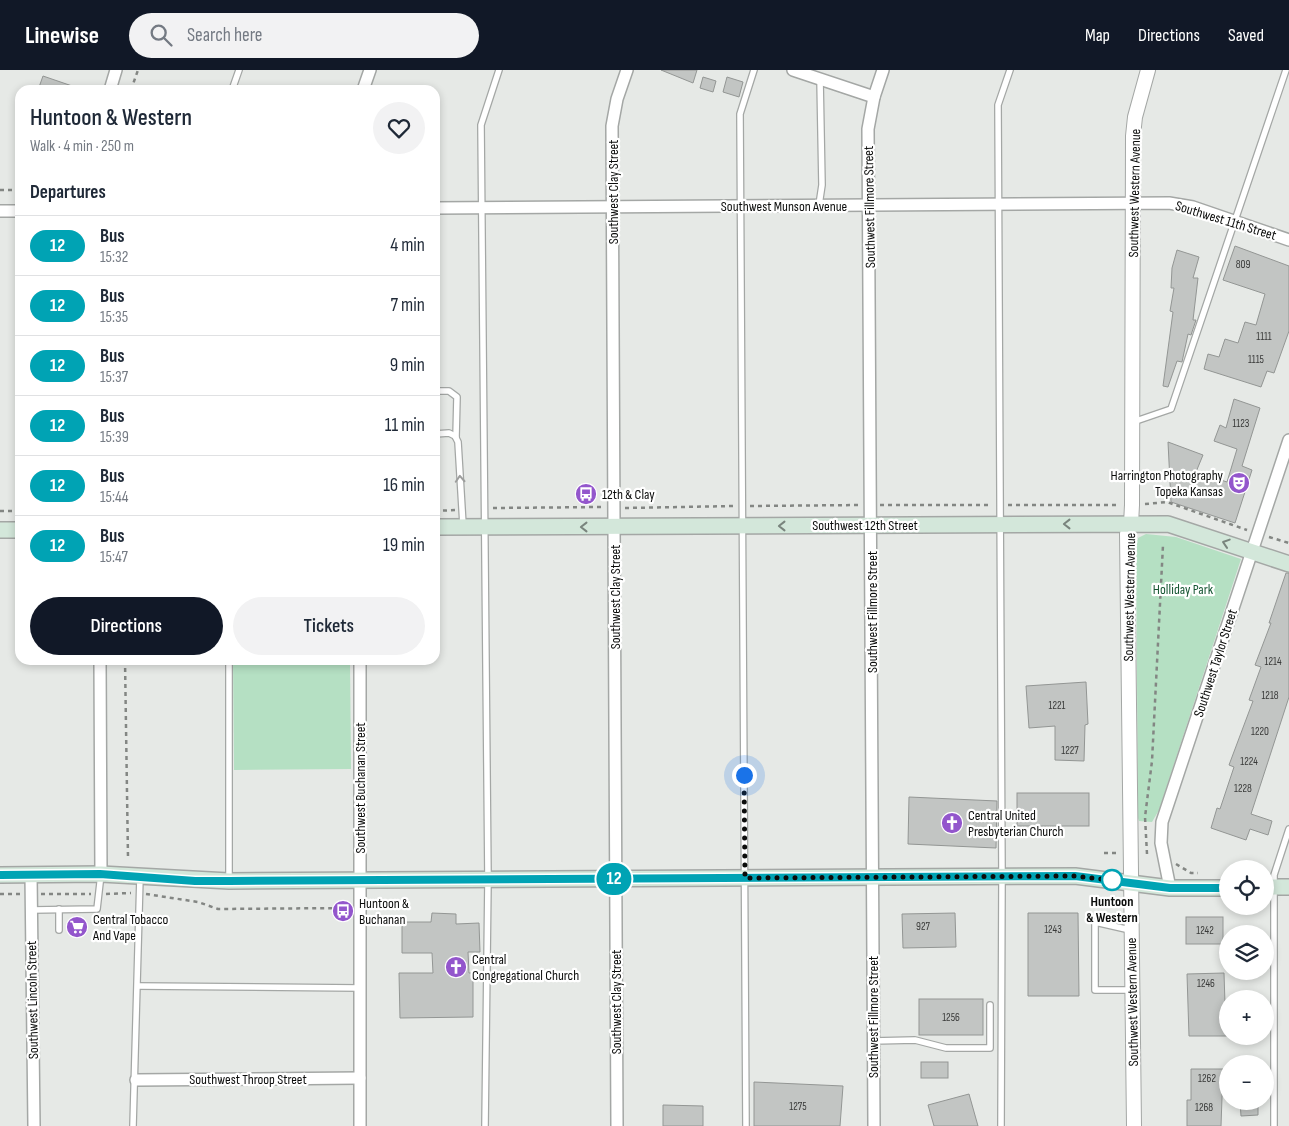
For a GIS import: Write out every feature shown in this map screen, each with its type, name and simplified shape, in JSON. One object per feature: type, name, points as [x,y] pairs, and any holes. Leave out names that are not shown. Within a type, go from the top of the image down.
[{"type":"main road","name":"Southwest 12th Street","points":[[440,527],[1168,524],[1289,564]]},
{"type":"main road","points":[[0,530],[15,530]]},
{"type":"main road","points":[[0,875],[100,874],[229,881],[1075,876],[1170,888],[1219,888]]},
{"type":"street","points":[[112,85],[116,70]]},
{"type":"street","points":[[366,85],[370,70]]},
{"type":"street","name":"Southwest Clay Street","points":[[617,1126],[612,126],[617,99],[626,70]]},
{"type":"street","points":[[793,70],[874,96]]},
{"type":"street","name":"Southwest Fillmore Street","points":[[874,1126],[870,205],[868,129],[874,96],[883,70]]},
{"type":"street","name":"Southwest Western Avenue","points":[[1134,1126],[1130,930],[1127,534],[1131,524],[1133,136],[1135,117],[1148,70]]},
{"type":"street","name":"Southwest Munson Avenue","points":[[440,208],[1133,204]]},
{"type":"street","name":"Southwest 11th Street","points":[[1133,204],[1181,204],[1289,240]]},
{"type":"street","points":[[0,211],[15,211]]},
{"type":"street","name":"Southwest Taylor Street","points":[[1170,888],[1161,843],[1162,822],[1289,440]]},
{"type":"street","points":[[100,665],[100,874]]},
{"type":"street","name":"Southwest Buchanan Street","points":[[360,665],[360,1126]]},
{"type":"street","name":"Southwest Lincoln Street","points":[[32,875],[34,1126]]},
{"type":"street","name":"Southwest Throop Street","points":[[136,1080],[360,1078]]},
{"type":"lane","points":[[234,85],[239,70]]},
{"type":"lane","points":[[485,1126],[488,880],[482,124],[499,70]]},
{"type":"lane","points":[[746,1126],[740,114],[754,70]]},
{"type":"lane","points":[[1001,1126],[1002,877],[998,105],[1010,70]]},
{"type":"lane","points":[[1132,423],[1171,409],[1206,313],[1234,221],[1286,70]]},
{"type":"lane","points":[[819,205],[822,185],[820,79]]},
{"type":"lane","points":[[440,392],[449,392],[457,397],[456,437],[458,442],[463,527]]},
{"type":"lane","points":[[440,434],[450,433],[456,437]]},
{"type":"lane","points":[[229,665],[229,881]]},
{"type":"lane","points":[[1274,1126],[1276,887],[1274,875],[1287,840],[1289,829]]},
{"type":"lane","points":[[32,910],[97,909],[100,894],[100,874]]},
{"type":"lane","points":[[133,1126],[136,1080],[140,877]]},
{"type":"lane","points":[[59,909],[59,930]]},
{"type":"lane","points":[[1130,930],[1095,922],[1095,990],[1132,990]]},
{"type":"lane","points":[[138,986],[360,988]]},
{"type":"lane","points":[[873,1041],[915,1040],[946,1048],[990,1048],[990,1005]]},
{"type":"path","points":[[133,85],[138,70]]},
{"type":"path","points":[[0,190],[15,190]]},
{"type":"path","points":[[486,509],[898,505]]},
{"type":"path","points":[[440,511],[462,509]]},
{"type":"path","points":[[0,511],[15,511]]},
{"type":"path","points":[[1147,854],[1145,817],[1152,761],[1164,545]]},
{"type":"path","points":[[125,665],[128,858]]},
{"type":"path","points":[[0,894],[140,893],[198,902],[218,909],[386,908]]},
{"type":"green space","name":"Holliday Park","points":[[1146,534],[1176,537],[1241,559],[1159,810],[1152,822],[1139,821],[1138,818],[1136,545],[1138,538]]},
{"type":"green space","points":[[233,665],[350,665],[351,769],[234,770]]},
{"type":"building","points":[[661,70],[697,70],[693,83]]},
{"type":"building","points":[[43,76],[69,85],[40,85]]},
{"type":"building","points":[[703,77],[716,81],[713,92],[700,88]]},
{"type":"building","points":[[727,77],[743,82],[739,97],[723,92]]},
{"type":"building","points":[[1235,246],[1289,266],[1289,331],[1274,373],[1267,371],[1261,387],[1204,369],[1208,354],[1219,357],[1225,339],[1238,343],[1245,322],[1256,325],[1265,294],[1223,280]]},
{"type":"building","points":[[1177,250],[1199,257],[1193,278],[1198,278],[1193,320],[1196,320],[1191,335],[1188,334],[1182,362],[1177,361],[1168,387],[1163,386],[1173,312],[1170,311],[1174,288],[1171,288],[1172,268]]},
{"type":"building","points":[[1234,399],[1260,408],[1242,466],[1252,470],[1235,523],[1171,502],[1168,442],[1203,455],[1196,472],[1227,482],[1237,449],[1214,441],[1220,425],[1226,428]]},
{"type":"building","points":[[1286,573],[1289,573],[1289,697],[1251,814],[1272,821],[1268,835],[1250,829],[1246,840],[1211,828],[1217,808],[1220,809],[1234,767],[1229,765],[1253,701],[1249,700],[1261,667],[1255,665],[1271,623],[1269,623]]},
{"type":"building","points":[[1086,682],[1088,724],[1085,725],[1084,761],[1055,760],[1055,726],[1029,728],[1026,686]]},
{"type":"building","points":[[1017,793],[1089,793],[1089,826],[1017,826]]},
{"type":"building","name":"Central United Presbyterian Church","points":[[909,797],[997,801],[996,848],[908,844]]},
{"type":"building","name":"Central Congregational Church","points":[[432,913],[456,914],[456,924],[479,923],[480,952],[468,952],[469,973],[473,973],[473,1017],[400,1018],[399,973],[433,973],[432,953],[402,953],[402,922],[431,922]]},
{"type":"building","points":[[955,913],[956,947],[903,948],[902,914]]},
{"type":"building","points":[[1028,913],[1078,913],[1079,996],[1028,996]]},
{"type":"building","points":[[1186,917],[1223,917],[1223,925],[1219,925],[1219,944],[1186,944]]},
{"type":"building","points":[[1219,973],[1219,980],[1224,980],[1225,990],[1219,990],[1219,1036],[1189,1036],[1187,974]]},
{"type":"building","points":[[919,999],[983,999],[983,1035],[919,1035]]},
{"type":"building","points":[[921,1062],[948,1062],[948,1078],[921,1078]]},
{"type":"building","points":[[1191,1069],[1219,1069],[1221,1126],[1187,1126],[1187,1100],[1191,1100]]},
{"type":"building","points":[[754,1082],[843,1086],[840,1126],[754,1126]]},
{"type":"building","points":[[969,1094],[978,1126],[934,1126],[928,1105]]},
{"type":"building","points":[[663,1105],[703,1106],[703,1126],[663,1126]]},
{"type":"building","points":[[1241,1110],[1258,1110],[1258,1115],[1241,1116]]},
{"type":"bus line","name":"12","points":[[0,875],[100,874],[195,881],[1075,876],[1170,888],[1219,888]]},
{"type":"place","name":"Harrington Photography Topeka Kansas","points":[[1239,483]]},
{"type":"place","name":"12th & Clay","points":[[586,494]]},
{"type":"place","name":"Central United Presbyterian Church","points":[[952,823]]},
{"type":"place","name":"Huntoon & Western","points":[[1112,880]]},
{"type":"place","name":"Huntoon & Buchanan","points":[[343,911]]},
{"type":"place","name":"Central Tobacco And Vape","points":[[77,927]]},
{"type":"place","name":"Central Congregational Church","points":[[456,967]]},
{"type":"route","points":[[744,775],[745,878],[1075,876],[1118,881],[1112,880]]}]
